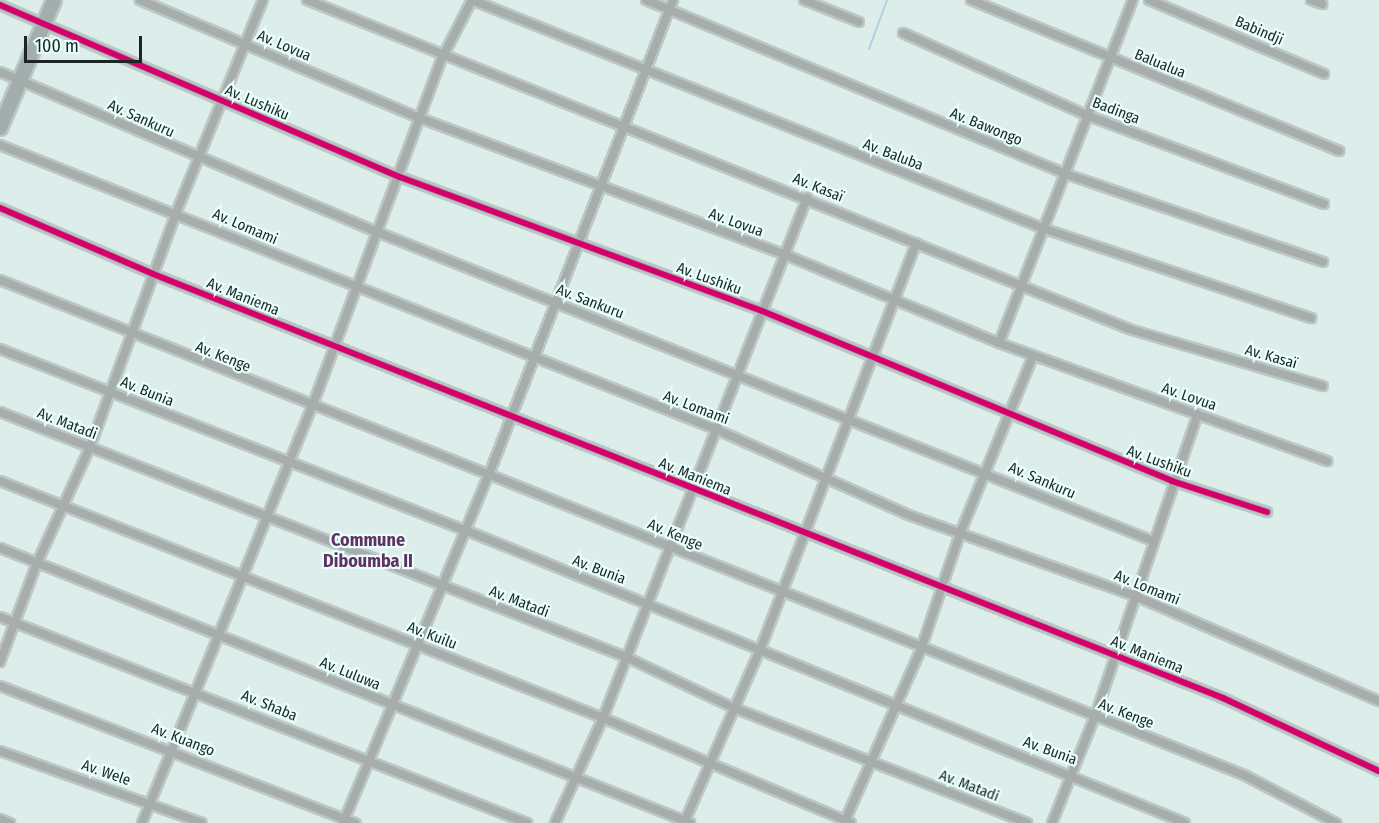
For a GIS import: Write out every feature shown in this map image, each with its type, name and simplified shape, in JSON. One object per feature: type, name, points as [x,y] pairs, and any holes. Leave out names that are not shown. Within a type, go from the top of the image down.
[{"type":"highway","points":[[0,128],[54,0]]},
{"type":"street","name":"Av. Lovua","points":[[140,0],[422,119],[598,188],[788,256],[1033,356],[1327,460]]},
{"type":"street","points":[[0,662],[37,562],[90,447],[134,335],[153,274],[176,213],[263,0]]},
{"type":"street","name":"Av. Kasaï","points":[[307,0],[442,58],[807,198],[1129,329],[1323,386]]},
{"type":"street","points":[[142,823],[199,692],[242,576],[312,407],[332,345],[400,177],[442,58],[472,0]]},
{"type":"street","name":"Av. Baluba","points":[[472,0],[643,73],[1042,228],[1311,318]]},
{"type":"street","name":"Av. Bawongo","points":[[646,0],[1064,173],[1323,262]]},
{"type":"street","points":[[344,821],[389,705],[443,587],[488,477],[508,414],[554,302],[620,128],[673,0]]},
{"type":"street","points":[[804,0],[859,22]]},
{"type":"street","name":"Balualua","points":[[971,0],[1339,151]]},
{"type":"street","points":[[999,343],[1086,115],[1133,0]]},
{"type":"street","name":"Babindji","points":[[1149,0],[1324,74]]},
{"type":"street","points":[[1311,0],[1322,4]]},
{"type":"street","name":"Av. Lushiku","points":[[0,5],[45,22],[400,177],[576,245],[762,311],[873,360],[1172,481],[1267,512]]},
{"type":"street","name":"Badinga","points":[[903,33],[1086,115],[1324,204]]},
{"type":"street","name":"Av. Sankuru","points":[[0,72],[198,158],[377,232],[848,416],[883,436],[987,473],[1153,541]]},
{"type":"street","name":"Av. Lomami","points":[[0,146],[176,213],[354,288],[713,428],[827,478],[1135,596],[1379,701]]},
{"type":"street","points":[[555,823],[574,776],[603,718],[713,428],[739,375],[762,311],[788,256],[807,198]]},
{"type":"street","name":"Av. Maniema","points":[[0,208],[153,274],[1113,655],[1379,771]]},
{"type":"street","points":[[686,822],[760,650],[916,243]]},
{"type":"street","name":"Av. Kenge","points":[[0,280],[312,407],[1244,775],[1336,823]]},
{"type":"street","name":"Av. Bunia","points":[[0,349],[465,530],[896,708],[1072,773],[1185,823]]},
{"type":"street","points":[[846,822],[921,649],[961,531],[987,473],[1033,356]]},
{"type":"street","name":"Av. Matadi","points":[[0,412],[627,658],[734,708],[1027,823]]},
{"type":"street","points":[[1052,823],[1095,716],[1113,655],[1135,596],[1172,481],[1198,414]]},
{"type":"street","name":"Av. Kuilu","points":[[0,481],[603,718],[846,822]]},
{"type":"street","name":"Av. Luluwa","points":[[0,548],[686,822]]},
{"type":"street","name":"Av. Shaba","points":[[0,617],[199,692],[527,823]]},
{"type":"street","name":"Av. Kuango","points":[[0,686],[173,750],[344,821],[355,823]]},
{"type":"street","name":"Av. Wele","points":[[0,751],[202,823]]},
{"type":"street","points":[[0,819],[10,823]]},
{"type":"waterway","points":[[869,49],[887,0]]},
{"type":"cycle path","points":[[0,5],[400,177],[762,311],[1172,481],[1267,512]]},
{"type":"cycle path","points":[[0,208],[153,274],[1223,698],[1379,771]]},
{"type":"district","name":"Commune Diboumba II","points":[[368,551]]}]
